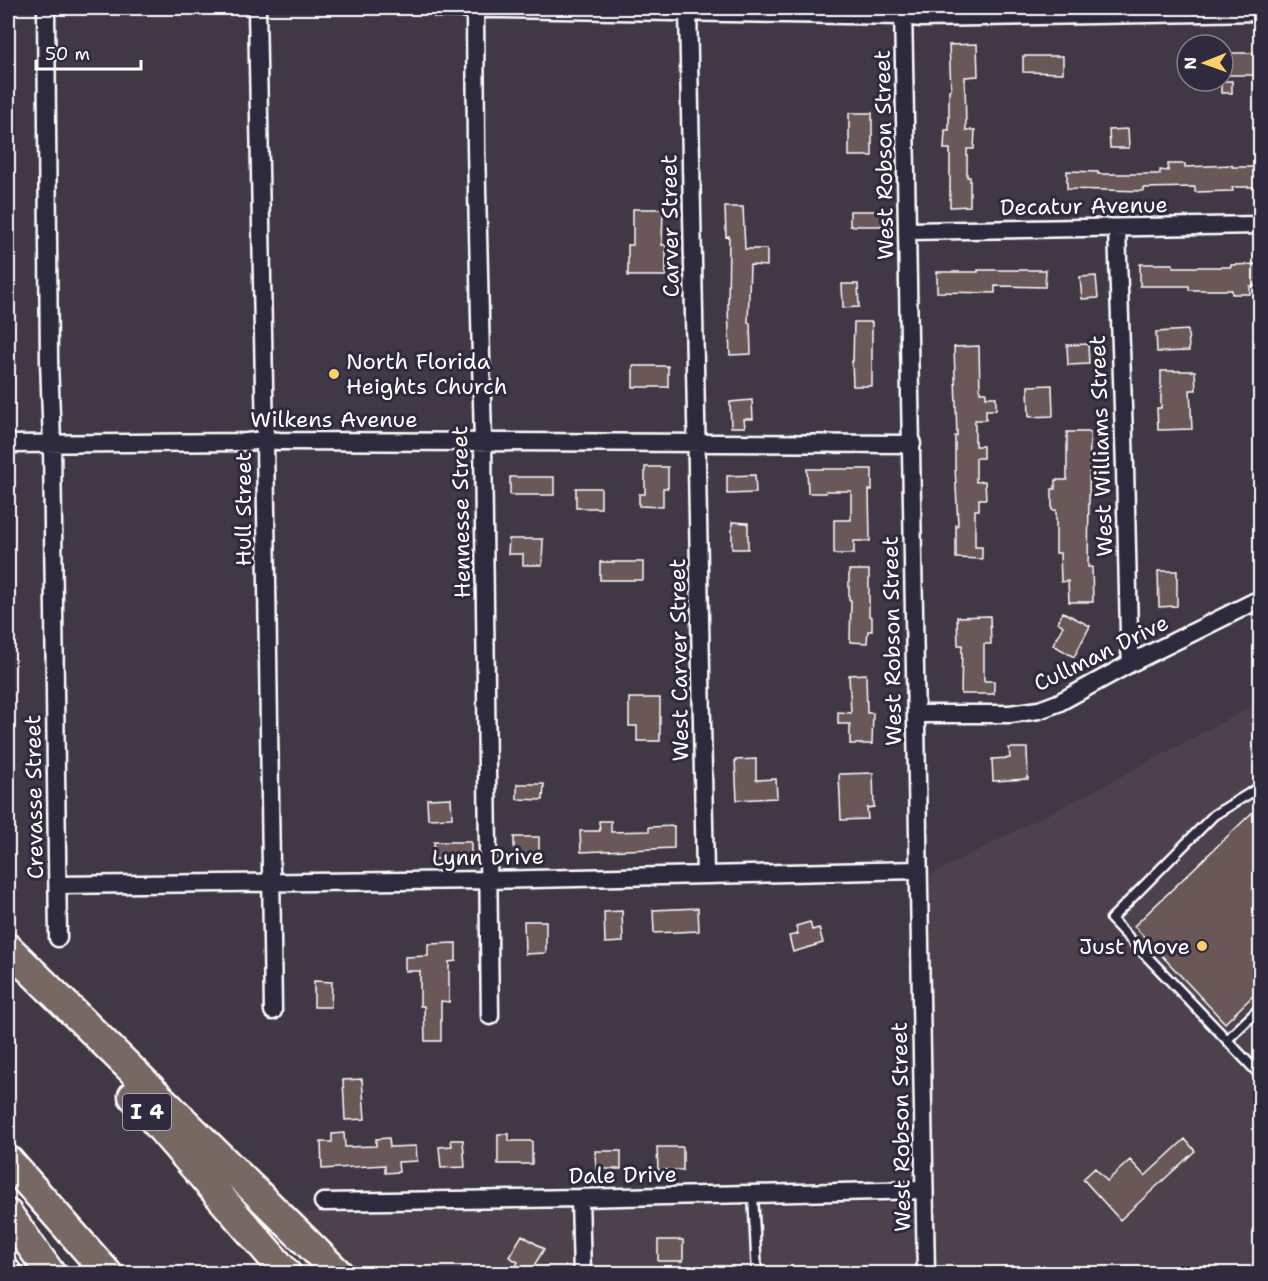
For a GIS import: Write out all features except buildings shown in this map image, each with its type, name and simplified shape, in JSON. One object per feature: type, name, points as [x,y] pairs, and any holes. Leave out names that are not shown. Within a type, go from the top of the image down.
[{"type":"highway","name":"I 4","points":[[8,949],[287,1274]]},
{"type":"highway","points":[[8,949],[339,1274]]},
{"type":"highway","points":[[8,1160],[108,1274]]},
{"type":"highway","points":[[8,1215],[51,1274]]},
{"type":"street","name":"Crevasse Street","points":[[45,8],[58,938]]},
{"type":"street","name":"Hull Street","points":[[257,8],[273,1011]]},
{"type":"street","points":[[438,8],[903,12],[921,18],[952,12],[1260,12]]},
{"type":"street","name":"Hennesse Street","points":[[476,8],[476,148],[483,442],[490,1016]]},
{"type":"street","name":"Carver Street","points":[[688,10],[697,443]]},
{"type":"street","name":"West Robson Street","points":[[903,12],[926,1274]]},
{"type":"street","name":"Decatur Avenue","points":[[908,231],[1260,225]]},
{"type":"street","name":"West Williams Street","points":[[1117,228],[1131,663]]},
{"type":"street","name":"Wilkens Avenue","points":[[8,444],[265,440],[912,444]]},
{"type":"street","name":"West Carver Street","points":[[697,443],[705,875]]},
{"type":"street","name":"Cullman Drive","points":[[916,714],[1010,714],[1039,710],[1058,703],[1131,663],[1260,599]]},
{"type":"street","name":"Lynn Drive","points":[[58,885],[489,880],[918,870]]},
{"type":"street","name":"Dale Drive","points":[[323,1202],[924,1190]]},
{"type":"street","points":[[580,1198],[582,1274]]},
{"type":"street","points":[[8,1264],[15,1274]]},
{"type":"lane","points":[[1260,787],[1214,815],[1111,919],[1260,1075]]},
{"type":"lane","points":[[1227,1040],[1260,1008]]},
{"type":"lane","points":[[753,1194],[757,1274]]},
{"type":"shaded area","points":[[1260,702],[1260,1259],[1246,1273],[350,1273],[288,1213],[931,1203],[930,875]]},
{"type":"place","name":"North Florida Heights Church","points":[[334,374]]},
{"type":"place","name":"Just Move","points":[[1202,946]]}]
